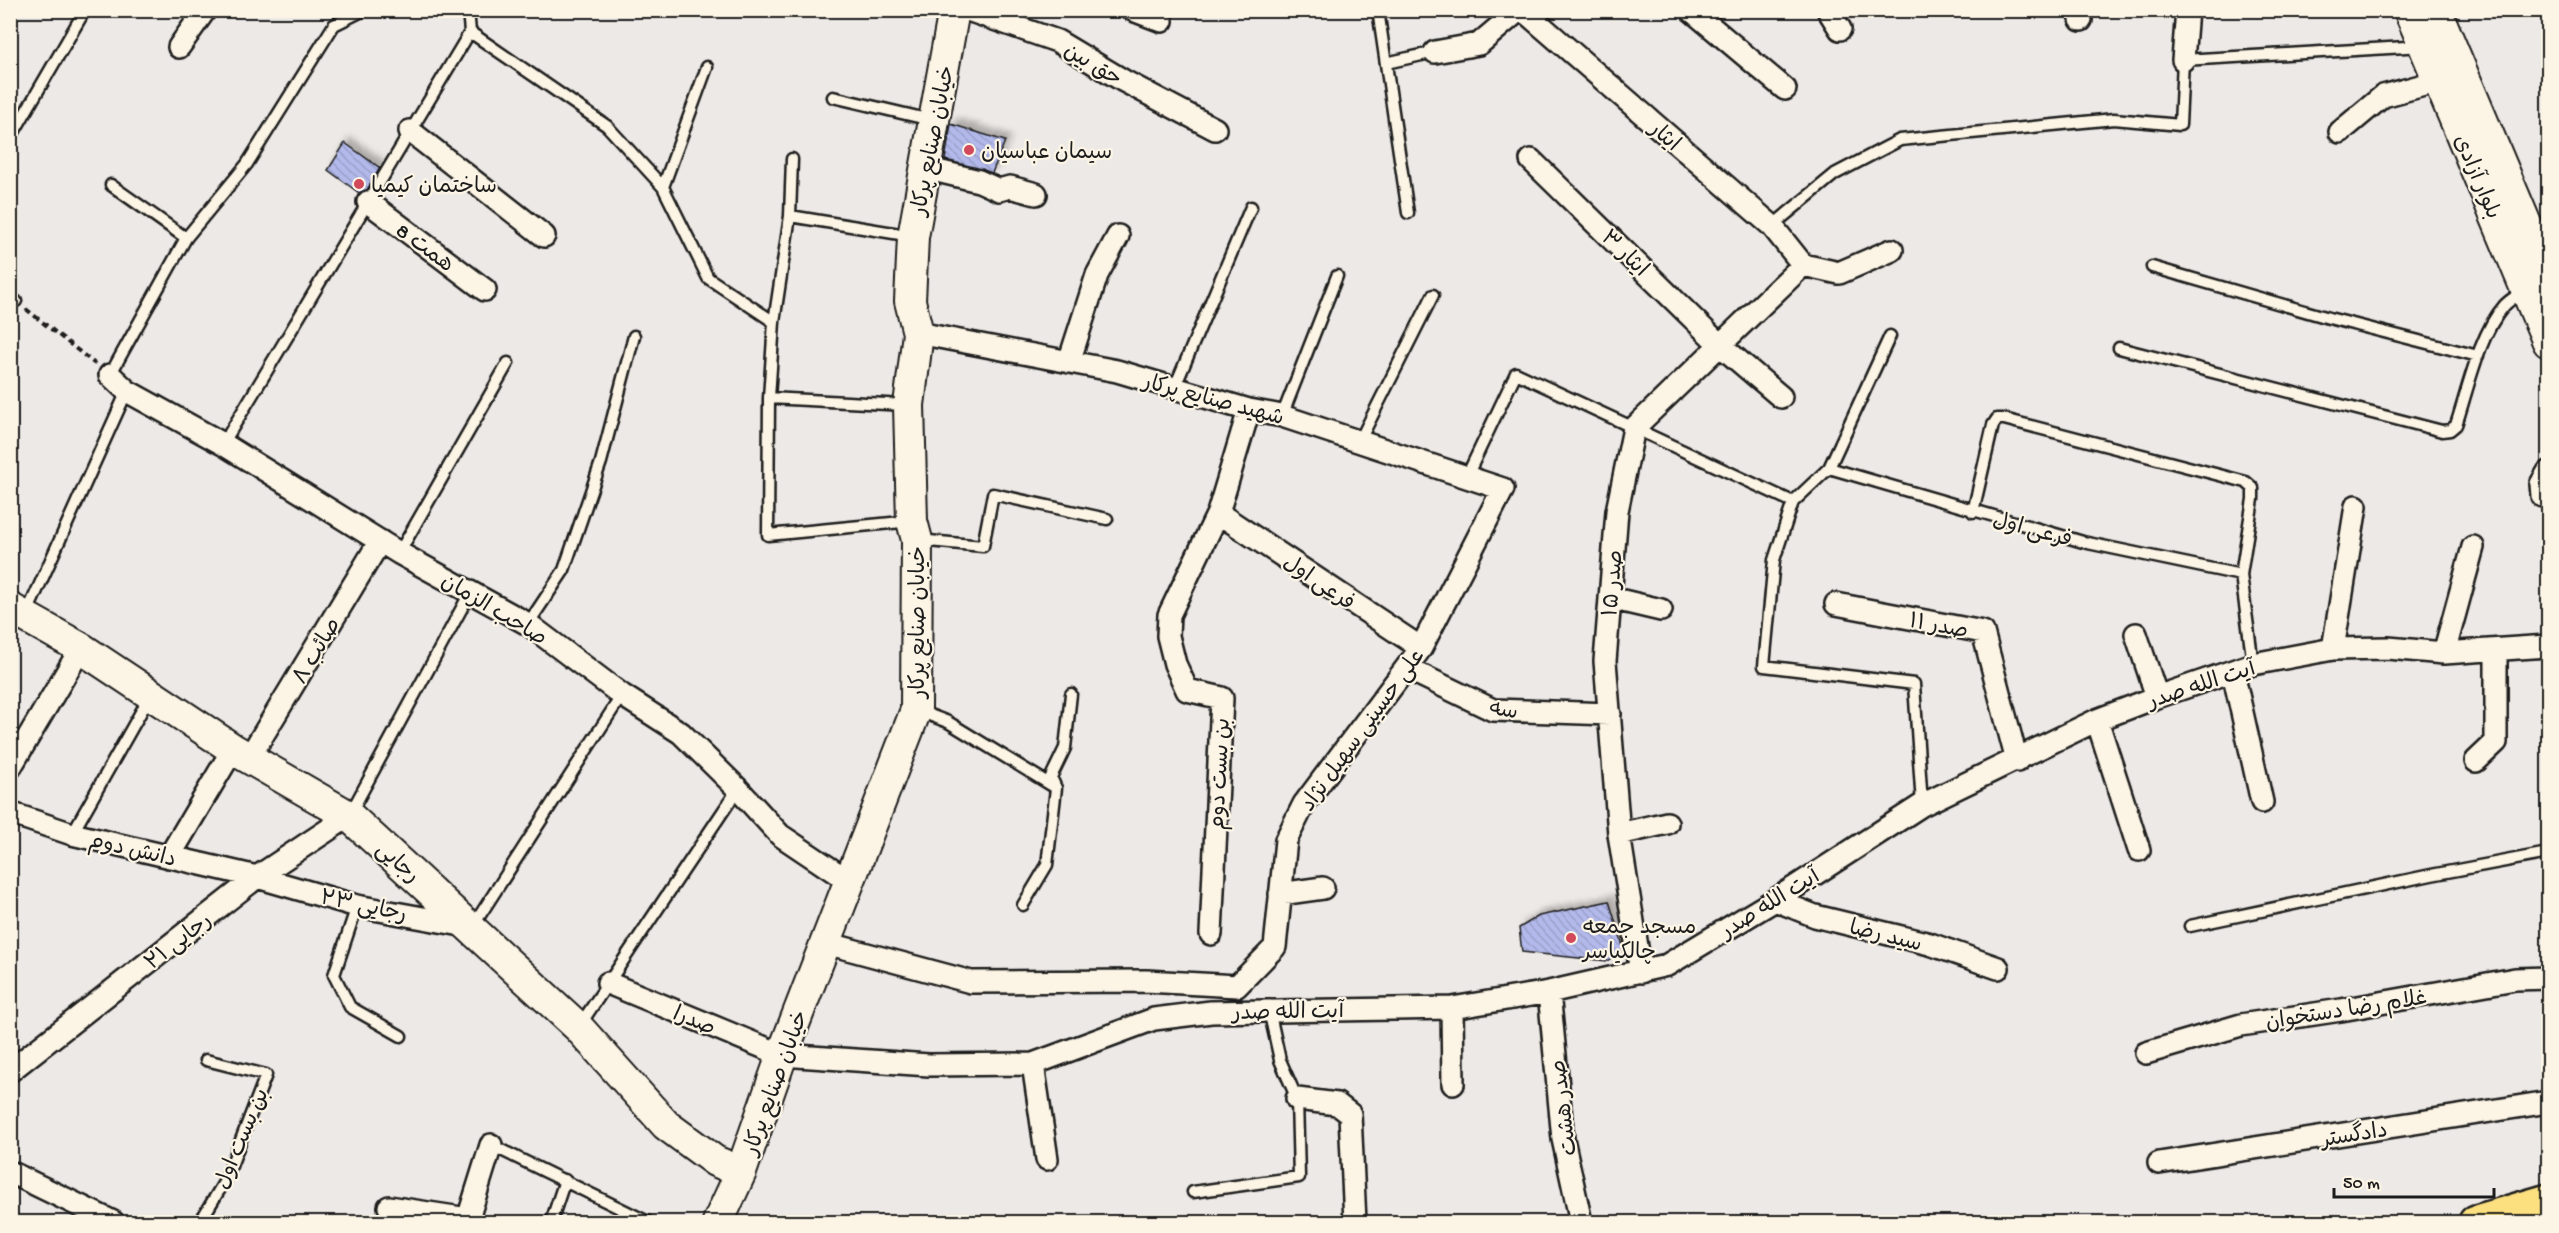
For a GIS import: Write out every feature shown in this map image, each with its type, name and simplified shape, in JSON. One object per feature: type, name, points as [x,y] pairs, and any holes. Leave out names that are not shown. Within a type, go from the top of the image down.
[{"type":"highway","points":[[2476,1222],[2548,1201]]},
{"type":"street","points":[[179,47],[205,10]]},
{"type":"street","name":"خیابان صنایع پرکار","points":[[718,1222],[741,1172],[782,1055],[916,710],[915,530],[909,405],[918,333],[910,301],[913,237],[954,10]]},
{"type":"street","name":"حق بین","points":[[968,10],[1057,41],[1124,81],[1215,129]]},
{"type":"street","points":[[1132,10],[1162,21]]},
{"type":"street","points":[[1435,52],[1479,44],[1521,10]]},
{"type":"street","name":"ایثار","points":[[1521,10],[1772,226],[1803,265]]},
{"type":"street","points":[[1691,10],[1785,89]]},
{"type":"street","points":[[1828,10],[1840,29]]},
{"type":"street","points":[[2183,60],[2187,10]]},
{"type":"street","name":"بلوار آزادی","points":[[2409,10],[2439,81],[2537,283]]},
{"type":"street","name":"بلوار آزادی","points":[[2436,10],[2537,283],[2548,342]]},
{"type":"street","points":[[2340,132],[2383,96],[2439,81]]},
{"type":"street","points":[[410,131],[544,236]]},
{"type":"street","name":"ایثار ۳","points":[[1531,160],[1720,345],[1781,397]]},
{"type":"street","points":[[925,168],[979,181],[999,190],[1010,187],[1036,194]]},
{"type":"street","name":"همت 8","points":[[368,202],[485,290]]},
{"type":"street","points":[[1068,362],[1097,275],[1118,236]]},
{"type":"street","points":[[1634,428],[1803,265],[1839,273],[1892,250]]},
{"type":"street","name":"شهید صنایع پرکار","points":[[918,333],[1117,371],[1249,410],[1282,416],[1503,489]]},
{"type":"street","name":"صاحب الزمان","points":[[110,375],[127,391],[223,444],[399,553],[528,624],[622,695],[681,733],[738,789],[780,835],[850,882]]},
{"type":"street","name":"بن بست دوم","points":[[1211,934],[1222,698],[1186,690],[1175,664],[1168,636],[1169,615],[1218,513],[1249,410]]},
{"type":"street","name":"صدر ۱۵","points":[[1634,428],[1617,511],[1605,661],[1619,834],[1641,972]]},
{"type":"street","points":[[2542,496],[2541,484],[2548,472]]},
{"type":"street","name":"علی حسینی سهیل نژاد","points":[[826,943],[970,982],[1146,981],[1237,986],[1275,947],[1286,840],[1304,804],[1421,648],[1503,489]]},
{"type":"street","points":[[2333,649],[2356,506]]},
{"type":"street","name":"فرعی اول","points":[[1218,513],[1421,648]]},
{"type":"street","name":"صائب ۸","points":[[169,857],[241,754],[380,541]]},
{"type":"street","points":[[2444,653],[2473,547]]},
{"type":"street","points":[[1610,598],[1661,610]]},
{"type":"street","name":"صدر ۱۱","points":[[1836,604],[1983,632],[2017,761]]},
{"type":"street","name":"رجایی","points":[[18,613],[81,648],[241,754],[349,816],[578,1027],[666,1125],[715,1161],[741,1172]]},
{"type":"street","points":[[2136,634],[2157,697]]},
{"type":"street","name":"آیت الله صدر","points":[[782,1055],[929,1065],[1033,1064],[1154,1019],[1211,1012],[1452,1008],[1549,992],[1641,972],[1667,965],[1775,900],[1922,805],[2017,761],[2097,720],[2157,697],[2253,664],[2333,649],[2388,648],[2444,653],[2548,646]]},
{"type":"street","points":[[10,768],[81,648]]},
{"type":"street","points":[[2476,761],[2496,742],[2496,650]]},
{"type":"street","name":"سه","points":[[1406,668],[1493,710],[1610,714]]},
{"type":"street","points":[[2233,672],[2262,802]]},
{"type":"street","points":[[2097,720],[2139,850]]},
{"type":"street","name":"دانش دوم","points":[[10,813],[72,834],[257,877]]},
{"type":"street","name":"رجایی ۲۱","points":[[10,1071],[257,877],[349,816]]},
{"type":"street","points":[[1619,834],[1666,823]]},
{"type":"street","name":"رجایی ۲۳","points":[[257,877],[357,906],[472,927]]},
{"type":"street","points":[[1280,894],[1323,888]]},
{"type":"street","name":"سید رضا","points":[[1775,900],[1815,916],[1930,944],[1998,968]]},
{"type":"street","name":"غلام رضا دستخوان","points":[[2146,1053],[2241,1025],[2515,979],[2548,978]]},
{"type":"street","name":"صدرا","points":[[608,983],[782,1055]]},
{"type":"street","name":"صدر هشت","points":[[1549,992],[1563,1139],[1581,1222]]},
{"type":"street","points":[[1452,1008],[1453,1084]]},
{"type":"street","points":[[1033,1064],[1047,1159]]},
{"type":"street","points":[[1297,1099],[1337,1104],[1350,1114],[1355,1222]]},
{"type":"street","name":"دادگستر","points":[[2159,1163],[2548,1102]]},
{"type":"street","points":[[389,1207],[467,1221],[491,1144]]},
{"type":"street","points":[[10,1172],[113,1222]]},
{"type":"lane","points":[[10,139],[85,10]]},
{"type":"lane","points":[[110,375],[186,238],[247,164],[334,25],[364,10]]},
{"type":"lane","points":[[223,444],[470,32],[468,10]]},
{"type":"lane","points":[[1378,10],[1408,213]]},
{"type":"lane","points":[[470,32],[607,126],[663,187],[708,278],[774,322]]},
{"type":"lane","points":[[1772,226],[1835,174],[1900,140],[2114,119],[2180,125],[2183,60],[2424,46]]},
{"type":"lane","points":[[1386,63],[1435,52]]},
{"type":"lane","points":[[663,187],[707,67]]},
{"type":"lane","points":[[833,97],[934,121]]},
{"type":"lane","points":[[792,159],[790,216],[774,322],[769,398],[768,535],[915,530],[983,546],[993,494],[1107,519]]},
{"type":"lane","points":[[111,185],[186,238]]},
{"type":"lane","points":[[1174,389],[1251,207]]},
{"type":"lane","points":[[790,216],[913,237]]},
{"type":"lane","points":[[2152,267],[2329,318],[2478,356]]},
{"type":"lane","points":[[1282,416],[1337,276]]},
{"type":"lane","points":[[2119,348],[2442,431],[2450,430],[2456,425],[2478,356],[2504,305],[2537,283]]},
{"type":"lane","points":[[1359,442],[1433,295]]},
{"type":"lane","points":[[528,624],[564,570],[601,462],[634,336]]},
{"type":"lane","points":[[1890,336],[1829,468],[1793,502],[1774,560],[1764,666],[1914,684],[1922,805]]},
{"type":"lane","points":[[399,553],[508,363]]},
{"type":"lane","points":[[1466,478],[1516,373],[1793,502]]},
{"type":"lane","points":[[18,613],[127,391]]},
{"type":"lane","points":[[769,398],[909,405]]},
{"type":"lane","points":[[1973,512],[1993,425],[1997,419],[2247,482],[2253,488],[2253,499],[2241,575],[2253,664]]},
{"type":"lane","name":"فرعی اول","points":[[1829,468],[1973,512],[2083,542],[2241,575]]},
{"type":"lane","points":[[349,816],[470,592]]},
{"type":"lane","points":[[1023,905],[1047,865],[1056,788],[1051,777],[1065,748],[1071,694]]},
{"type":"lane","points":[[72,834],[150,695]]},
{"type":"lane","points":[[472,927],[622,695]]},
{"type":"lane","points":[[916,710],[948,722],[1056,788]]},
{"type":"lane","points":[[578,1027],[738,789]]},
{"type":"lane","points":[[2190,926],[2431,875],[2548,853]]},
{"type":"lane","points":[[357,906],[333,975],[350,1006],[401,1036]]},
{"type":"lane","points":[[1193,1192],[1299,1177],[1297,1099],[1280,1060],[1269,1010]]},
{"type":"lane","name":"بن بست اول","points":[[200,1222],[226,1179],[266,1075],[206,1060]]},
{"type":"lane","points":[[491,1144],[648,1222]]},
{"type":"lane","points":[[550,1222],[565,1180]]},
{"type":"path","points":[[13,300],[110,375]]},
{"type":"building","name":"سیمان عباسیان","points":[[951,124],[1005,141],[992,173],[945,160]]},
{"type":"building","name":"ساختمان کیمیا","points":[[345,143],[380,168],[367,190],[359,193],[328,170]]},
{"type":"building","name":"مسجد جمعه چالکیاسر","points":[[1609,901],[1624,949],[1607,961],[1522,952],[1519,928],[1539,916]]},
{"type":"place","name":"سیمان عباسیان","points":[[969,150]]},
{"type":"place","name":"ساختمان کیمیا","points":[[359,184]]},
{"type":"place","name":"مسجد جمعه چالکیاسر","points":[[1571,938]]}]
